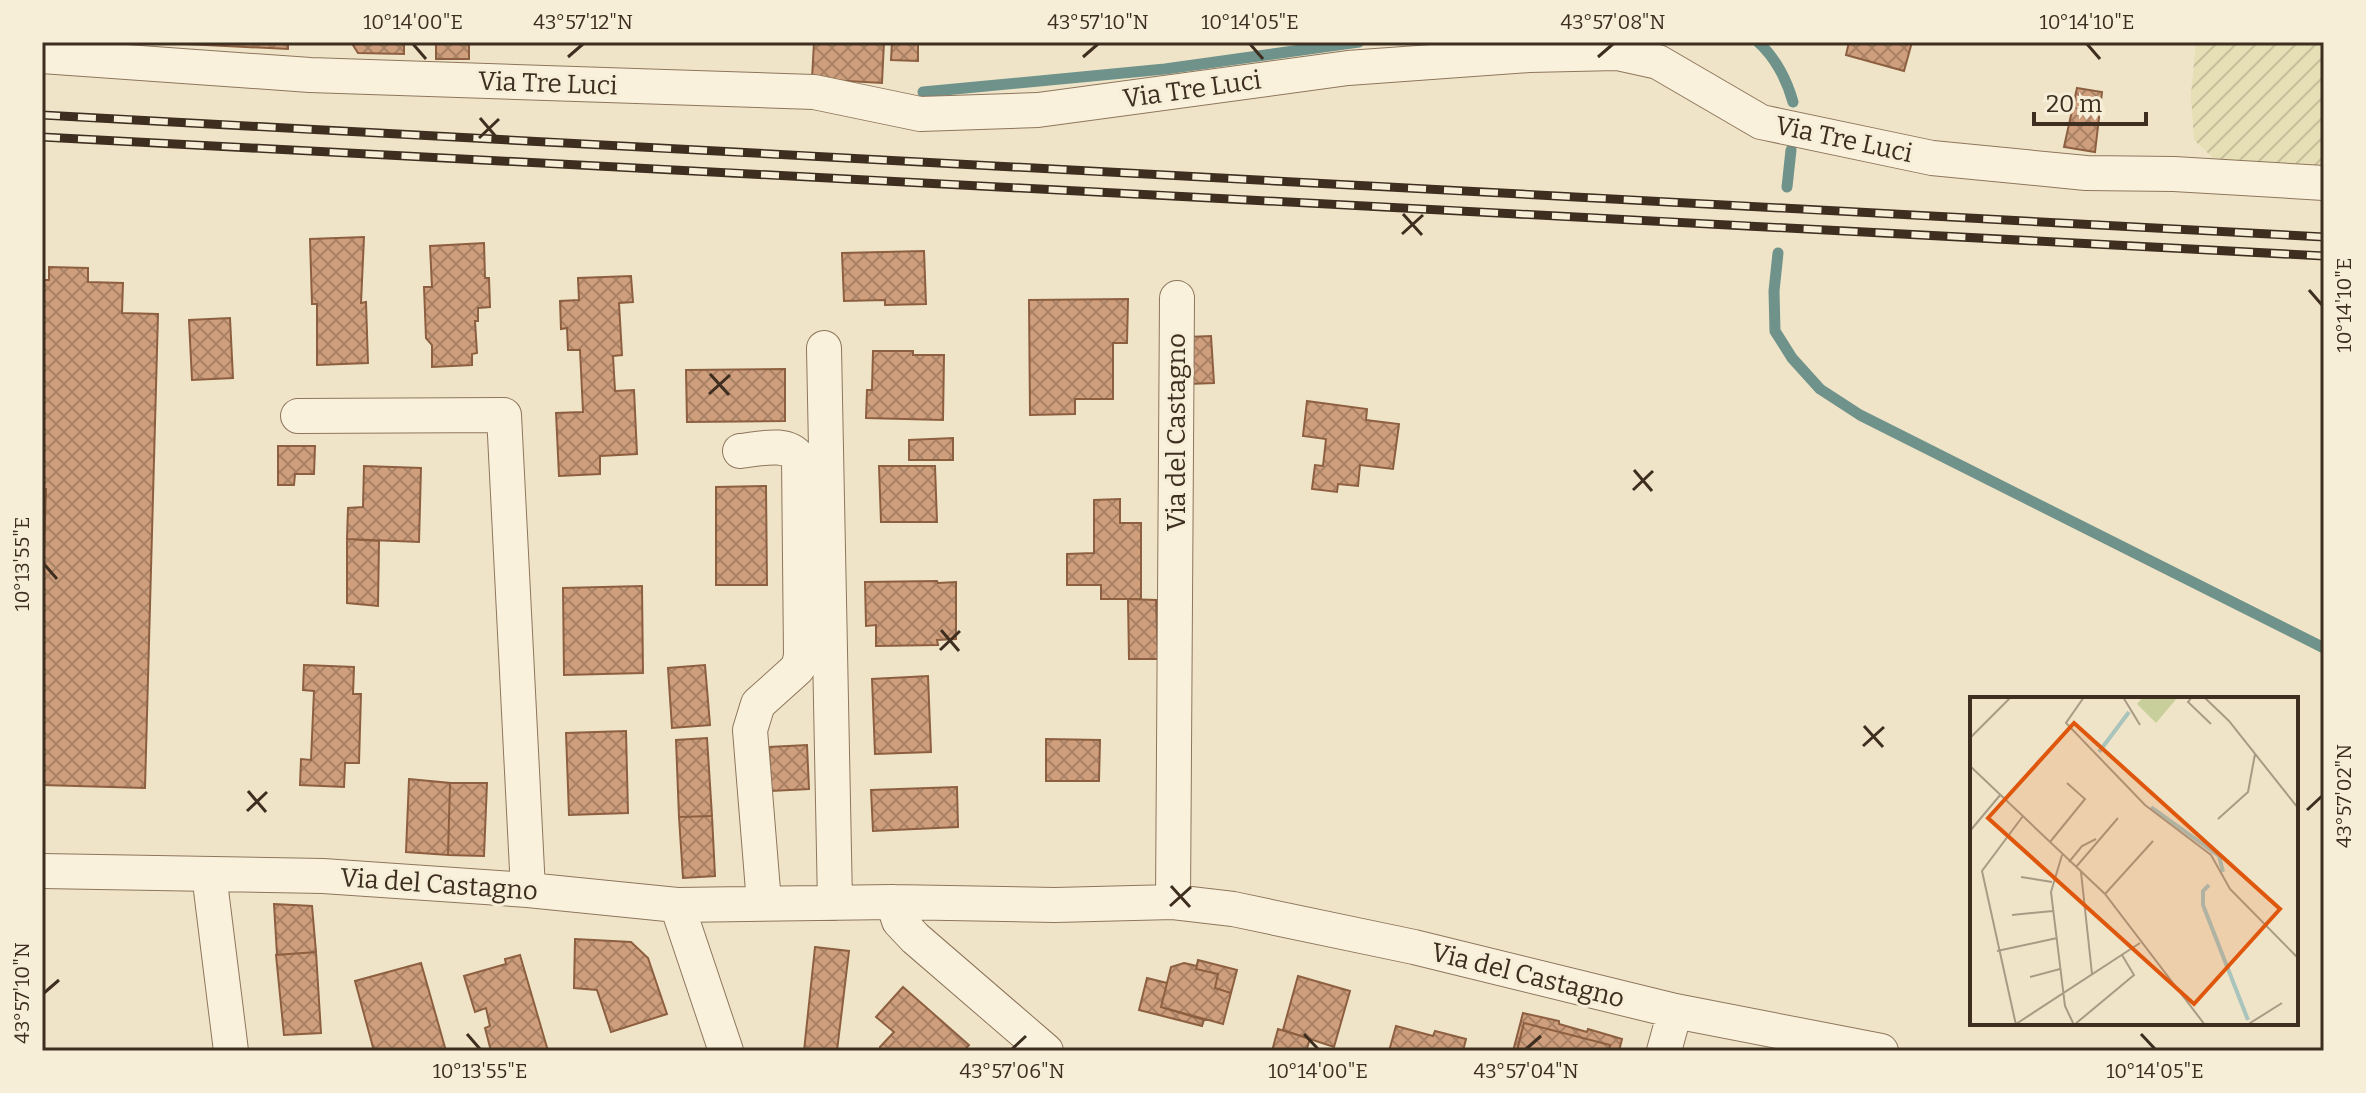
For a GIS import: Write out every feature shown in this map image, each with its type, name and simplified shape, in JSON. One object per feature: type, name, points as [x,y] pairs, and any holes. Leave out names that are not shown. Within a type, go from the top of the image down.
[{"type":"street","name":"Via Tre Luci","points":[[42,56],[310,75],[814,92],[920,114],[1038,110],[1348,68],[1529,55],[1617,53],[1658,62],[1761,122],[1932,158],[2086,173],[2174,174],[2324,183]]},
{"type":"street","name":"Via del Castagno","points":[[1173,902],[1177,298]]},
{"type":"street","points":[[824,348],[835,903]]},
{"type":"street","points":[[298,416],[504,415],[528,890]]},
{"type":"street","points":[[740,451],[786,447],[799,458],[801,656],[798,668],[758,704],[750,730],[764,903]]},
{"type":"street","name":"Via del Castagno","points":[[42,871],[323,876],[528,890],[677,905],[1173,902],[1233,909],[1414,947],[1675,1011],[1881,1051]]},
{"type":"street","points":[[209,874],[231,1051]]},
{"type":"street","points":[[893,902],[899,921],[915,938],[1046,1051]]},
{"type":"street","points":[[677,905],[726,1051]]},
{"type":"street","points":[[1664,1051],[1675,1011]]},
{"type":"shaded area","points":[[2196,42],[2324,42],[2324,168],[2214,159],[2194,140],[2191,95]]},
{"type":"building","points":[[165,42],[288,42],[288,49],[165,43]]},
{"type":"building","points":[[351,42],[404,42],[404,54],[358,53]]},
{"type":"building","points":[[436,42],[469,42],[469,59],[436,59]]},
{"type":"building","points":[[814,42],[884,42],[882,83],[812,79]]},
{"type":"building","points":[[892,42],[918,42],[918,61],[891,60]]},
{"type":"building","points":[[1849,42],[1912,42],[1904,71],[1846,55]]},
{"type":"building","points":[[2077,88],[2102,92],[2095,152],[2064,147]]},
{"type":"building","points":[[364,237],[361,303],[366,302],[368,363],[317,365],[317,304],[312,304],[310,239]]},
{"type":"building","points":[[484,243],[490,307],[478,308],[478,321],[475,321],[477,353],[472,354],[472,365],[432,367],[432,345],[426,338],[424,287],[432,287],[430,246]]},
{"type":"building","points":[[924,251],[926,304],[885,305],[885,300],[844,301],[842,253]]},
{"type":"building","points":[[49,267],[88,268],[88,282],[123,283],[122,313],[158,314],[145,788],[42,785],[46,489],[42,489],[42,280],[49,280]]},
{"type":"building","points":[[631,276],[633,302],[619,303],[622,355],[613,356],[615,391],[634,390],[637,454],[600,456],[600,474],[559,476],[556,413],[583,412],[580,350],[568,350],[567,328],[561,329],[560,301],[579,300],[578,278]]},
{"type":"building","points":[[1128,299],[1127,343],[1113,343],[1113,399],[1075,399],[1075,414],[1030,415],[1029,300]]},
{"type":"building","points":[[230,318],[233,378],[192,380],[189,320]]},
{"type":"building","points":[[1211,336],[1214,383],[1189,384],[1187,337]]},
{"type":"building","points":[[873,351],[944,355],[943,420],[866,418],[867,390],[872,390]]},
{"type":"building","points":[[785,369],[785,421],[687,422],[686,370]]},
{"type":"building","points":[[1307,401],[1367,409],[1366,420],[1399,424],[1393,469],[1360,465],[1358,486],[1338,484],[1337,492],[1312,489],[1315,465],[1323,466],[1326,439],[1303,436]]},
{"type":"building","points":[[953,438],[953,460],[909,460],[909,440]]},
{"type":"building","points":[[278,446],[315,446],[314,474],[295,474],[294,485],[278,485]]},
{"type":"building","points":[[364,466],[421,468],[419,542],[347,539],[348,508],[363,507]]},
{"type":"building","points":[[879,466],[935,466],[937,522],[881,522]]},
{"type":"building","points":[[766,486],[767,585],[716,585],[716,487]]},
{"type":"building","points":[[42,489],[46,489],[42,612]]},
{"type":"building","points":[[1120,499],[1120,523],[1141,523],[1141,599],[1101,599],[1101,585],[1067,585],[1067,554],[1094,553],[1094,500]]},
{"type":"building","points":[[347,539],[379,541],[378,606],[347,603]]},
{"type":"building","points":[[865,582],[956,582],[956,639],[937,640],[938,645],[876,646],[876,625],[866,626]]},
{"type":"building","points":[[642,586],[643,673],[564,675],[563,588]]},
{"type":"building","points":[[1128,599],[1156,600],[1158,659],[1129,659]]},
{"type":"building","points":[[304,665],[354,667],[353,694],[361,694],[359,763],[345,763],[344,787],[300,785],[301,759],[311,760],[314,691],[303,690]]},
{"type":"building","points":[[705,665],[710,725],[672,728],[668,668]]},
{"type":"building","points":[[928,676],[931,752],[875,754],[872,679]]},
{"type":"building","points":[[626,731],[628,813],[569,815],[566,733]]},
{"type":"building","points":[[707,738],[712,816],[679,817],[676,740]]},
{"type":"building","points":[[1046,739],[1100,740],[1099,781],[1046,781]]},
{"type":"building","points":[[807,745],[809,789],[771,791],[769,747]]},
{"type":"building","points":[[409,779],[450,783],[448,855],[406,852]]},
{"type":"building","points":[[450,783],[487,783],[484,856],[448,855]]},
{"type":"building","points":[[957,787],[958,827],[873,831],[871,790]]},
{"type":"building","points":[[712,816],[715,876],[683,878],[679,817]]},
{"type":"building","points":[[274,904],[312,906],[316,952],[277,955]]},
{"type":"building","points":[[575,939],[631,942],[648,958],[667,1014],[611,1032],[597,990],[574,988]]},
{"type":"building","points":[[815,947],[849,951],[837,1051],[804,1051]]},
{"type":"building","points":[[316,952],[321,1033],[284,1035],[276,955]]},
{"type":"building","points":[[520,955],[548,1051],[491,1051],[485,1028],[490,1026],[486,1008],[475,1012],[464,976],[506,964],[505,959]]},
{"type":"building","points":[[1198,960],[1237,970],[1231,993],[1215,988],[1218,974],[1196,969]]},
{"type":"building","points":[[421,963],[446,1051],[374,1051],[355,981]]},
{"type":"building","points":[[1184,963],[1218,974],[1215,988],[1231,993],[1223,1024],[1161,1007],[1171,967]]},
{"type":"building","points":[[1298,976],[1350,991],[1334,1047],[1283,1030]]},
{"type":"building","points":[[1147,978],[1167,983],[1161,1007],[1204,1020],[1202,1026],[1139,1010]]},
{"type":"building","points":[[903,987],[969,1045],[964,1051],[880,1051],[894,1032],[876,1017]]},
{"type":"building","points":[[1523,1013],[1622,1039],[1619,1051],[1609,1051],[1610,1045],[1524,1023],[1517,1050],[1513,1051]]},
{"type":"building","points":[[1524,1023],[1610,1045],[1609,1051],[1517,1051]]},
{"type":"building","points":[[1396,1026],[1433,1036],[1435,1031],[1466,1039],[1463,1051],[1389,1051]]},
{"type":"building","points":[[1278,1029],[1310,1039],[1306,1051],[1272,1051]]},
{"type":"waterway","points":[[923,92],[1165,69],[1359,42]]},
{"type":"waterway","points":[[1758,42],[1780,69],[1793,102]]},
{"type":"waterway","points":[[1787,187],[1791,150]]},
{"type":"waterway","points":[[1778,253],[1774,291],[1775,331],[1792,358],[1820,389],[1860,415],[2324,648]]},
{"type":"railway","points":[[42,115],[2324,237]]},
{"type":"railway","points":[[42,137],[2324,256]]}]
